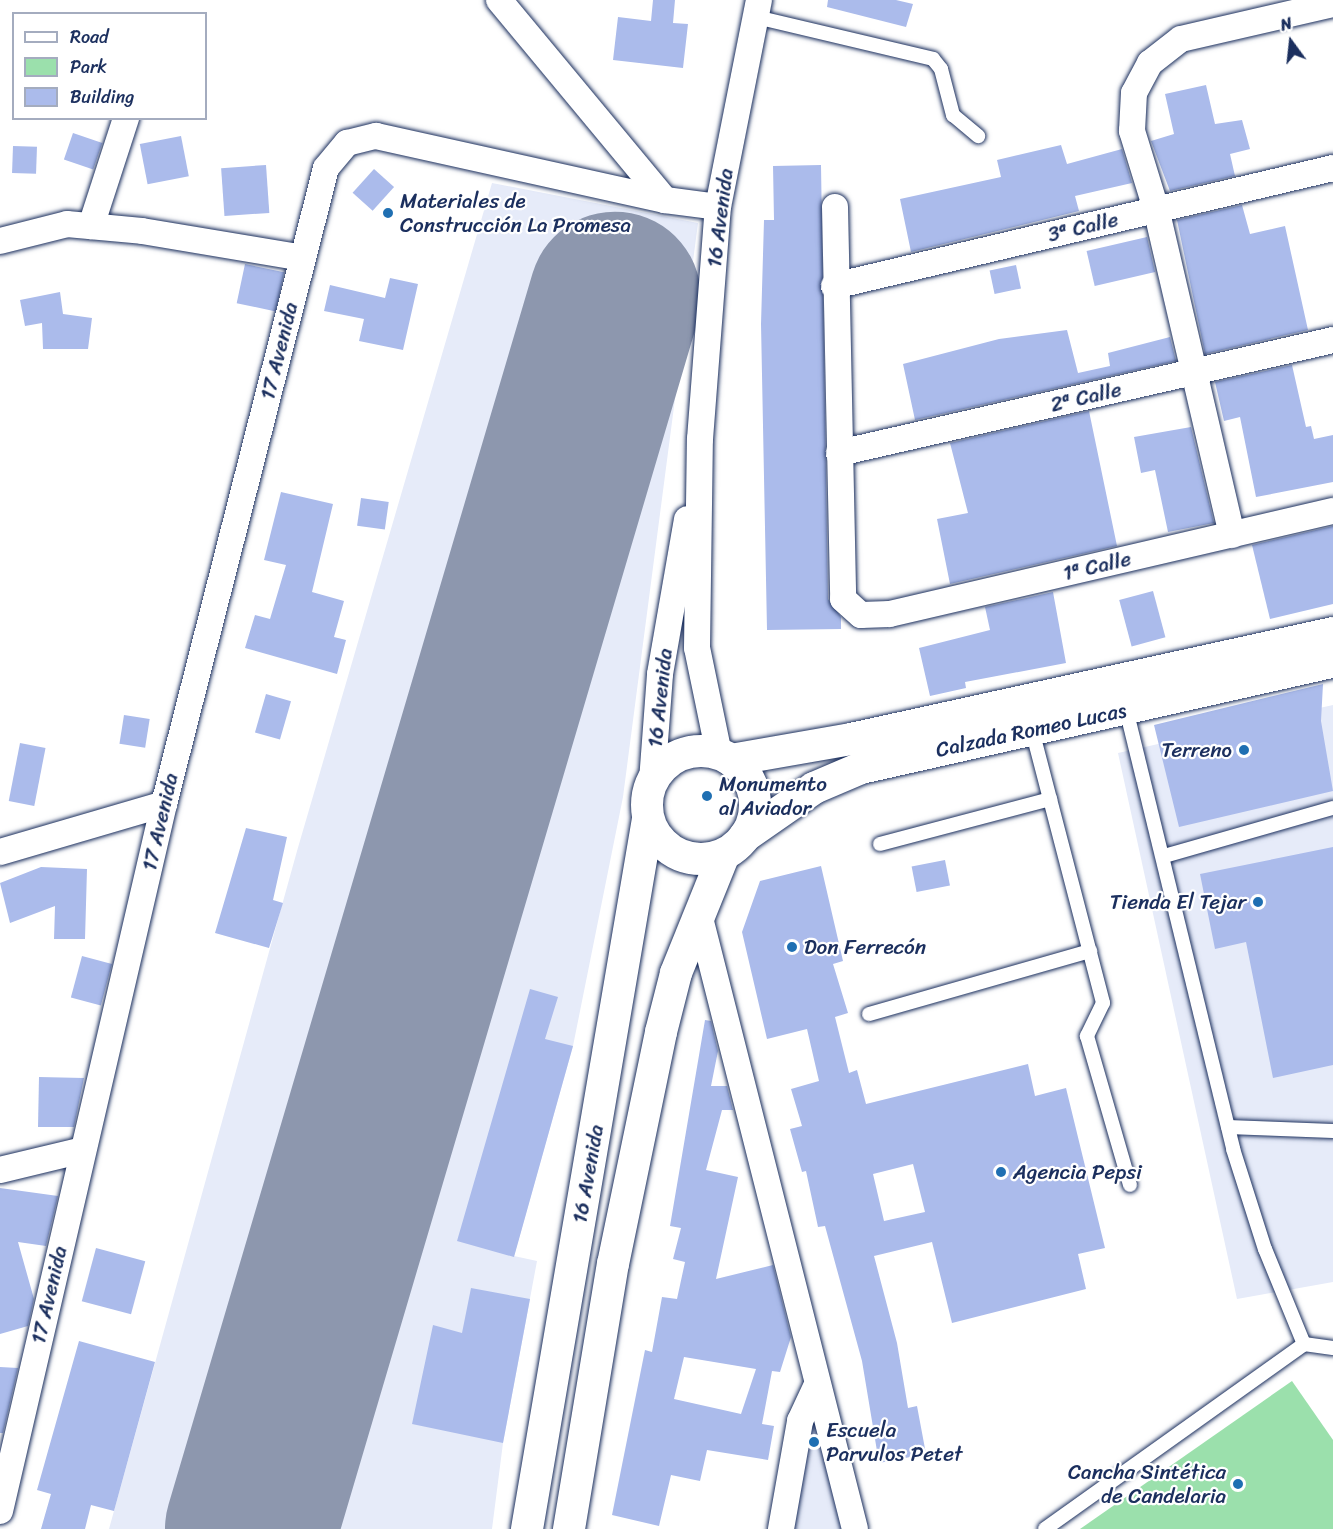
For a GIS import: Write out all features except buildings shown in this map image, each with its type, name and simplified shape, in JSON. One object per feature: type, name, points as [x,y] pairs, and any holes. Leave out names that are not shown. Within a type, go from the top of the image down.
[{"type":"street","points":[[499,0],[665,200],[718,207]]},
{"type":"street","points":[[1232,535],[1155,209],[1132,131],[1134,93],[1149,63],[1181,39],[1333,4]]},
{"type":"street","name":"16 Avenida","points":[[725,757],[697,648],[700,439],[718,207],[758,8]]},
{"type":"street","points":[[91,226],[125,120]]},
{"type":"street","name":"17 Avenida","points":[[0,1511],[164,804],[326,168],[348,142],[376,136],[665,200]]},
{"type":"street","name":"3ª Calle","points":[[834,286],[1333,168]]},
{"type":"street","points":[[835,207],[834,286],[839,453]]},
{"type":"street","points":[[0,241],[66,224],[303,258]]},
{"type":"street","name":"2ª Calle","points":[[839,453],[1333,340]]},
{"type":"street","name":"16 Avenida","points":[[652,781],[660,674],[700,439]]},
{"type":"street","name":"1ª Calle","points":[[839,453],[843,599],[861,615],[890,614],[1333,511]]},
{"type":"street","name":"Calzada Romeo Lucas","points":[[725,757],[851,739],[1333,633]]},
{"type":"street","name":"Calzada Romeo Lucas","points":[[735,845],[814,788],[861,768],[1333,662]]},
{"type":"street","points":[[703,751],[725,757],[743,771],[755,803],[735,845],[706,859],[670,850],[648,819],[652,781],[673,758],[703,751]]},
{"type":"street","points":[[0,852],[164,804]]},
{"type":"street","name":"16 Avenida","points":[[528,1529],[648,819]]},
{"type":"street","name":"16 Avenida","points":[[569,1529],[605,1312],[661,1032],[699,914],[735,845]]},
{"type":"street","points":[[699,914],[855,1529]]},
{"type":"street","points":[[0,1170],[83,1150]]},
{"type":"street","points":[[565,1308],[605,1312]]},
{"type":"street","points":[[781,1529],[800,1421],[817,1384]]},
{"type":"lane","points":[[758,8],[933,59],[941,69],[952,115],[978,136]]},
{"type":"lane","points":[[1126,709],[1164,856],[1228,1127],[1265,1249],[1304,1344]]},
{"type":"lane","points":[[1032,730],[1103,1003],[1088,1036],[1130,1185]]},
{"type":"lane","points":[[880,844],[1050,799]]},
{"type":"lane","points":[[1164,856],[1333,808]]},
{"type":"lane","points":[[869,1014],[1090,951]]},
{"type":"lane","points":[[1228,1127],[1333,1131]]},
{"type":"lane","points":[[1045,1529],[1304,1344],[1333,1348]]},
{"type":"shaded area","points":[[492,183],[698,223],[623,797],[573,1046],[514,1256],[537,1261],[503,1443],[492,1529],[109,1529],[297,851]]},
{"type":"shaded area","points":[[1333,705],[1333,1282],[1237,1299],[1118,753]]},
{"type":"shaded area","name":"Escuela Parvulos Petet","points":[[817,1385],[855,1529],[781,1529]]},
{"type":"green space","name":"Cancha Sintética de Candelaria","points":[[1292,1381],[1333,1440],[1333,1529],[1080,1529]]},
{"type":"runway","points":[[251,1529],[615,298]]},
{"type":"place","name":"Materiales de Construcción La Promesa","points":[[388,213]]},
{"type":"place","name":"Terreno","points":[[1244,750]]},
{"type":"place","name":"Monumento al Aviador","points":[[707,796]]},
{"type":"place","name":"Tienda El Tejar","points":[[1258,902]]},
{"type":"place","name":"Don Ferrecón","points":[[792,947]]},
{"type":"place","name":"Agencia Pepsi","points":[[1001,1172]]},
{"type":"place","name":"Escuela Parvulos Petet","points":[[814,1442]]},
{"type":"place","name":"Cancha Sintética de Candelaria","points":[[1238,1484]]}]
